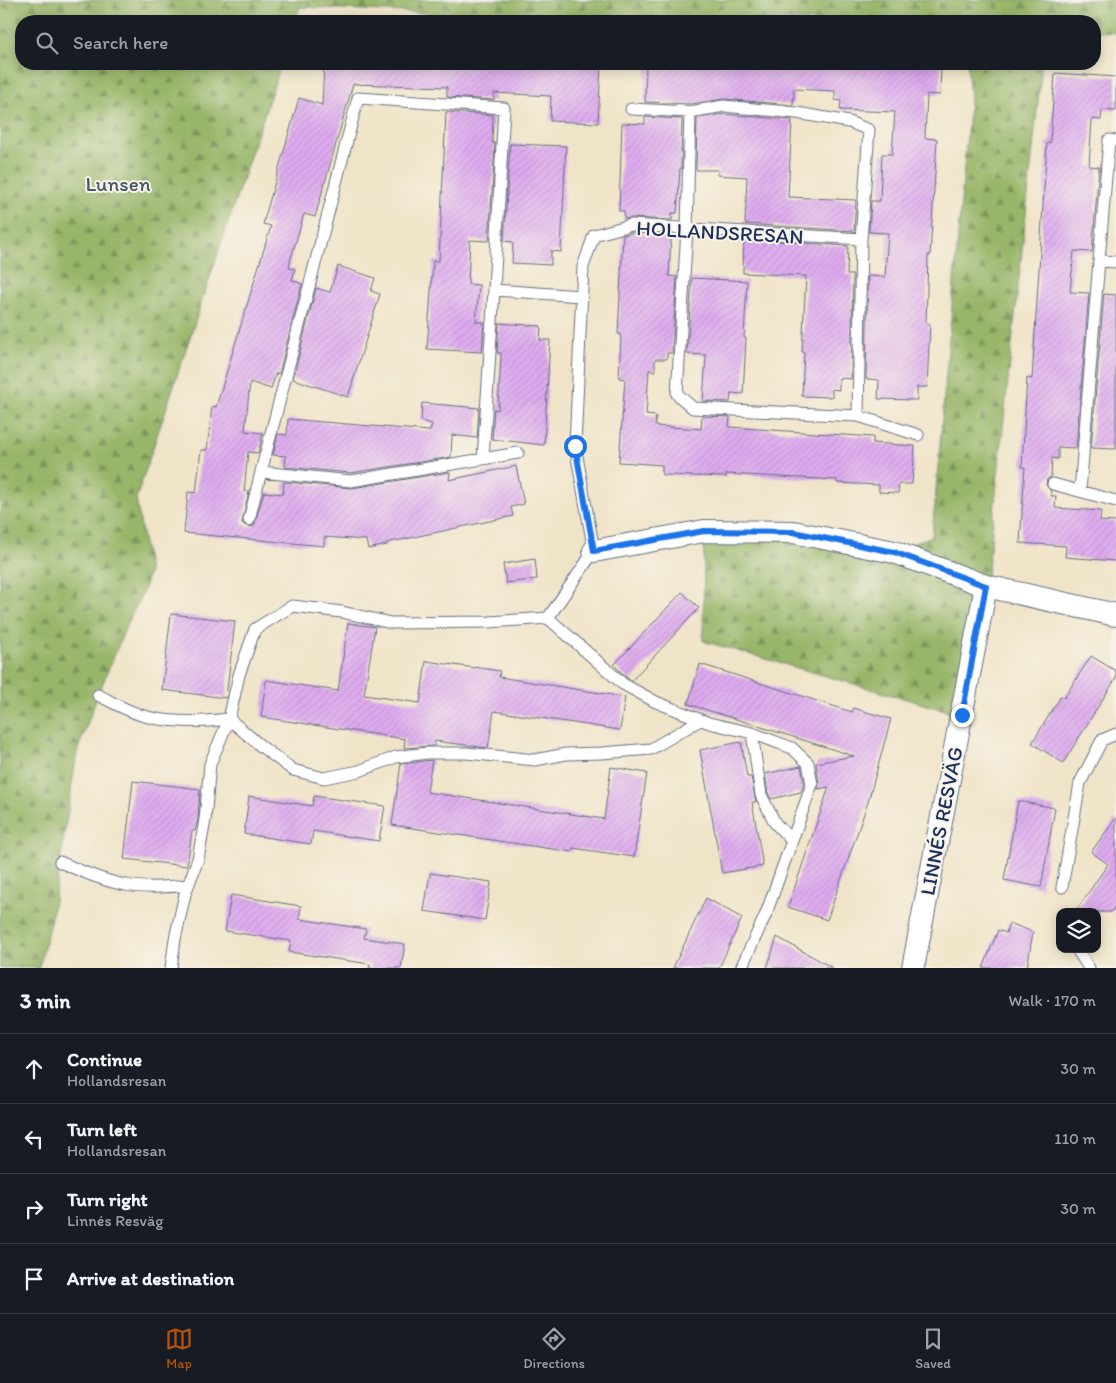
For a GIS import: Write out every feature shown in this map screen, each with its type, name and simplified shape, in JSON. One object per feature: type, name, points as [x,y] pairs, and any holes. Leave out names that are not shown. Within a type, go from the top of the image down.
[{"type":"street","points":[[594,551],[704,531],[793,532],[894,552],[986,586],[1116,615]]},
{"type":"street","name":"LINNÉS RESVÄG","points":[[913,968],[986,586]]},
{"type":"lane","points":[[249,520],[358,98],[504,108],[483,459]]},
{"type":"lane","points":[[631,109],[690,112],[724,106],[798,113],[849,122],[868,130],[861,239],[858,416]]},
{"type":"lane","points":[[690,112],[687,229],[677,394],[692,408],[858,416],[918,435]]},
{"type":"lane","points":[[1080,492],[1110,140],[1116,141]]},
{"type":"lane","name":"HOLLANDSRESAN","points":[[594,551],[575,446],[583,267],[594,235],[632,226],[861,239]]},
{"type":"lane","points":[[1099,261],[1116,262]]},
{"type":"lane","points":[[494,290],[581,296]]},
{"type":"lane","points":[[261,472],[351,481],[518,453]]},
{"type":"lane","points":[[1052,484],[1116,501]]},
{"type":"lane","points":[[548,618],[594,551]]},
{"type":"lane","points":[[171,968],[175,938],[188,885],[198,858],[205,820],[210,764],[229,719],[239,675],[255,629],[292,606],[342,612],[391,622],[489,622],[548,618],[623,684],[656,702],[700,720],[752,733],[792,748],[808,763],[812,784],[766,914],[741,968]]},
{"type":"lane","points":[[98,695],[127,710],[148,717],[202,722],[229,719],[293,770],[324,778],[358,772],[396,757],[427,753],[466,753],[535,760],[566,754],[651,749],[700,720]]},
{"type":"lane","points":[[752,733],[761,795],[775,823],[792,841]]},
{"type":"lane","points":[[1062,886],[1080,783],[1102,740],[1116,734]]},
{"type":"lane","points":[[60,862],[127,886],[168,888],[188,885]]},
{"type":"lane","points":[[1079,953],[1089,968]]},
{"type":"green space","name":"Lunsen","points":[[0,0],[1116,0],[1116,33],[1101,32],[1101,15],[467,15],[300,7],[297,15],[15,15],[15,70],[279,70],[136,499],[149,572],[143,592],[127,624],[77,752],[52,914],[39,968],[0,968]]},
{"type":"green space","points":[[968,70],[1041,70],[986,586],[962,715],[703,641],[704,531],[893,552],[932,536],[970,99]]},
{"type":"building","points":[[324,70],[601,70],[598,123],[550,121],[551,96],[494,93],[494,100],[447,97],[447,87],[353,84],[315,217],[304,214],[291,258],[289,268],[295,269],[292,280],[302,284],[279,374],[276,373],[271,389],[250,382],[245,431],[263,433],[258,453],[248,452],[244,491],[249,491],[242,523],[248,527],[254,526],[264,492],[283,494],[284,482],[352,488],[450,472],[449,480],[516,466],[524,504],[511,507],[513,516],[386,543],[387,545],[368,549],[366,540],[324,537],[324,546],[184,533],[188,492],[196,493],[201,450],[207,450],[212,406],[216,407],[271,226],[263,224],[299,98],[322,105]]},
{"type":"building","points":[[646,70],[941,70],[940,95],[927,94],[925,138],[937,139],[930,256],[928,255],[926,324],[930,324],[927,387],[917,387],[917,400],[878,399],[879,380],[866,379],[868,276],[885,277],[888,233],[869,232],[871,201],[880,201],[882,154],[892,154],[895,112],[840,110],[841,101],[835,100],[835,91],[794,89],[793,105],[724,99],[690,104],[645,102]]},
{"type":"building","points":[[1055,73],[1116,77],[1116,111],[1102,110],[1101,120],[1092,119],[1089,166],[1099,167],[1092,252],[1074,251],[1070,292],[1089,293],[1076,448],[1058,447],[1058,459],[1052,458],[1051,477],[1047,479],[1046,485],[1051,491],[1051,496],[1056,496],[1055,508],[1101,511],[1100,521],[1116,522],[1116,561],[1065,557],[1066,546],[1020,543],[1025,467],[1022,467],[1027,378],[1032,379],[1047,143],[1050,143]]},
{"type":"building","points":[[446,112],[493,115],[492,143],[495,143],[489,241],[470,240],[468,284],[479,285],[476,322],[484,322],[482,352],[427,349],[433,261],[439,261]]},
{"type":"building","points":[[724,114],[792,120],[788,197],[856,200],[854,231],[745,224],[747,177],[717,175],[718,170],[696,170],[697,118]]},
{"type":"building","points":[[645,117],[682,119],[681,169],[677,213],[672,213],[672,220],[624,219],[624,211],[619,211],[622,123],[645,124]]},
{"type":"building","points":[[510,144],[566,146],[561,252],[551,251],[551,265],[512,263],[513,242],[504,241]]},
{"type":"building","points":[[632,233],[671,235],[669,276],[677,277],[672,353],[667,353],[667,359],[655,359],[655,371],[649,370],[646,415],[656,416],[655,426],[701,429],[702,416],[730,417],[729,427],[873,437],[873,443],[915,446],[912,484],[899,484],[898,493],[879,492],[879,485],[837,483],[837,480],[726,474],[726,477],[662,475],[662,465],[619,462],[625,379],[619,378],[621,334],[618,334],[623,235]]},
{"type":"building","points":[[744,239],[848,246],[847,275],[853,275],[851,379],[839,378],[839,390],[832,389],[832,397],[802,396],[806,276],[743,273]]},
{"type":"building","points":[[338,266],[375,278],[371,291],[380,294],[348,397],[293,379],[316,288],[330,292]]},
{"type":"building","points":[[692,278],[747,281],[743,394],[731,393],[730,402],[703,401],[706,355],[687,354]]},
{"type":"building","points":[[1104,294],[1116,295],[1116,449],[1091,448]]},
{"type":"building","points":[[499,323],[541,326],[540,340],[550,340],[544,445],[492,439],[494,409],[498,410],[501,357],[501,353],[497,353]]},
{"type":"building","points":[[422,403],[479,408],[477,438],[452,435],[451,457],[351,473],[285,467],[286,456],[273,455],[278,434],[287,435],[288,419],[430,431],[432,424],[421,421]]},
{"type":"building","points":[[535,559],[537,579],[506,583],[503,564]]},
{"type":"building","points":[[682,592],[699,608],[632,680],[627,678],[614,665]]},
{"type":"building","points":[[171,614],[235,621],[226,698],[162,690]]},
{"type":"building","points":[[348,623],[375,627],[364,695],[420,703],[426,661],[475,667],[500,671],[499,677],[625,697],[620,730],[494,711],[488,748],[435,741],[434,746],[404,748],[405,739],[261,717],[266,680],[338,691]]},
{"type":"building","points":[[1091,656],[1116,671],[1116,678],[1063,763],[1032,743],[1061,696],[1064,698]]},
{"type":"building","points":[[700,664],[852,712],[853,708],[891,719],[868,802],[827,920],[788,907],[829,787],[818,789],[816,763],[854,756],[688,704]]},
{"type":"building","points":[[741,742],[747,777],[751,777],[756,802],[752,802],[763,866],[722,873],[700,750]]},
{"type":"building","points":[[432,760],[427,792],[604,819],[611,767],[647,773],[634,857],[573,848],[572,852],[392,825],[401,764]]},
{"type":"building","points":[[801,766],[804,783],[801,792],[771,799],[768,793],[765,774]]},
{"type":"building","points":[[133,781],[200,789],[198,819],[195,831],[192,831],[187,866],[124,859]]},
{"type":"building","points":[[249,796],[312,806],[314,796],[385,806],[379,841],[313,831],[311,844],[244,834]]},
{"type":"building","points":[[1018,801],[1055,808],[1041,887],[1004,880]]},
{"type":"building","points":[[1116,818],[1116,905],[1111,912],[1101,912],[1101,908],[1078,908],[1108,864],[1091,852]]},
{"type":"building","points":[[430,873],[491,882],[485,920],[424,911]]},
{"type":"building","points":[[231,895],[301,906],[299,919],[366,929],[364,938],[405,944],[401,968],[369,968],[370,964],[289,952],[291,941],[225,931]]},
{"type":"building","points":[[706,898],[742,918],[719,968],[673,968]]},
{"type":"building","points":[[1009,923],[1033,932],[1027,968],[983,968],[998,930],[1006,933]]},
{"type":"building","points":[[777,937],[833,968],[767,968]]},
{"type":"route","points":[[575,446],[594,551],[704,531],[793,532],[894,552],[986,586],[962,715]]}]
